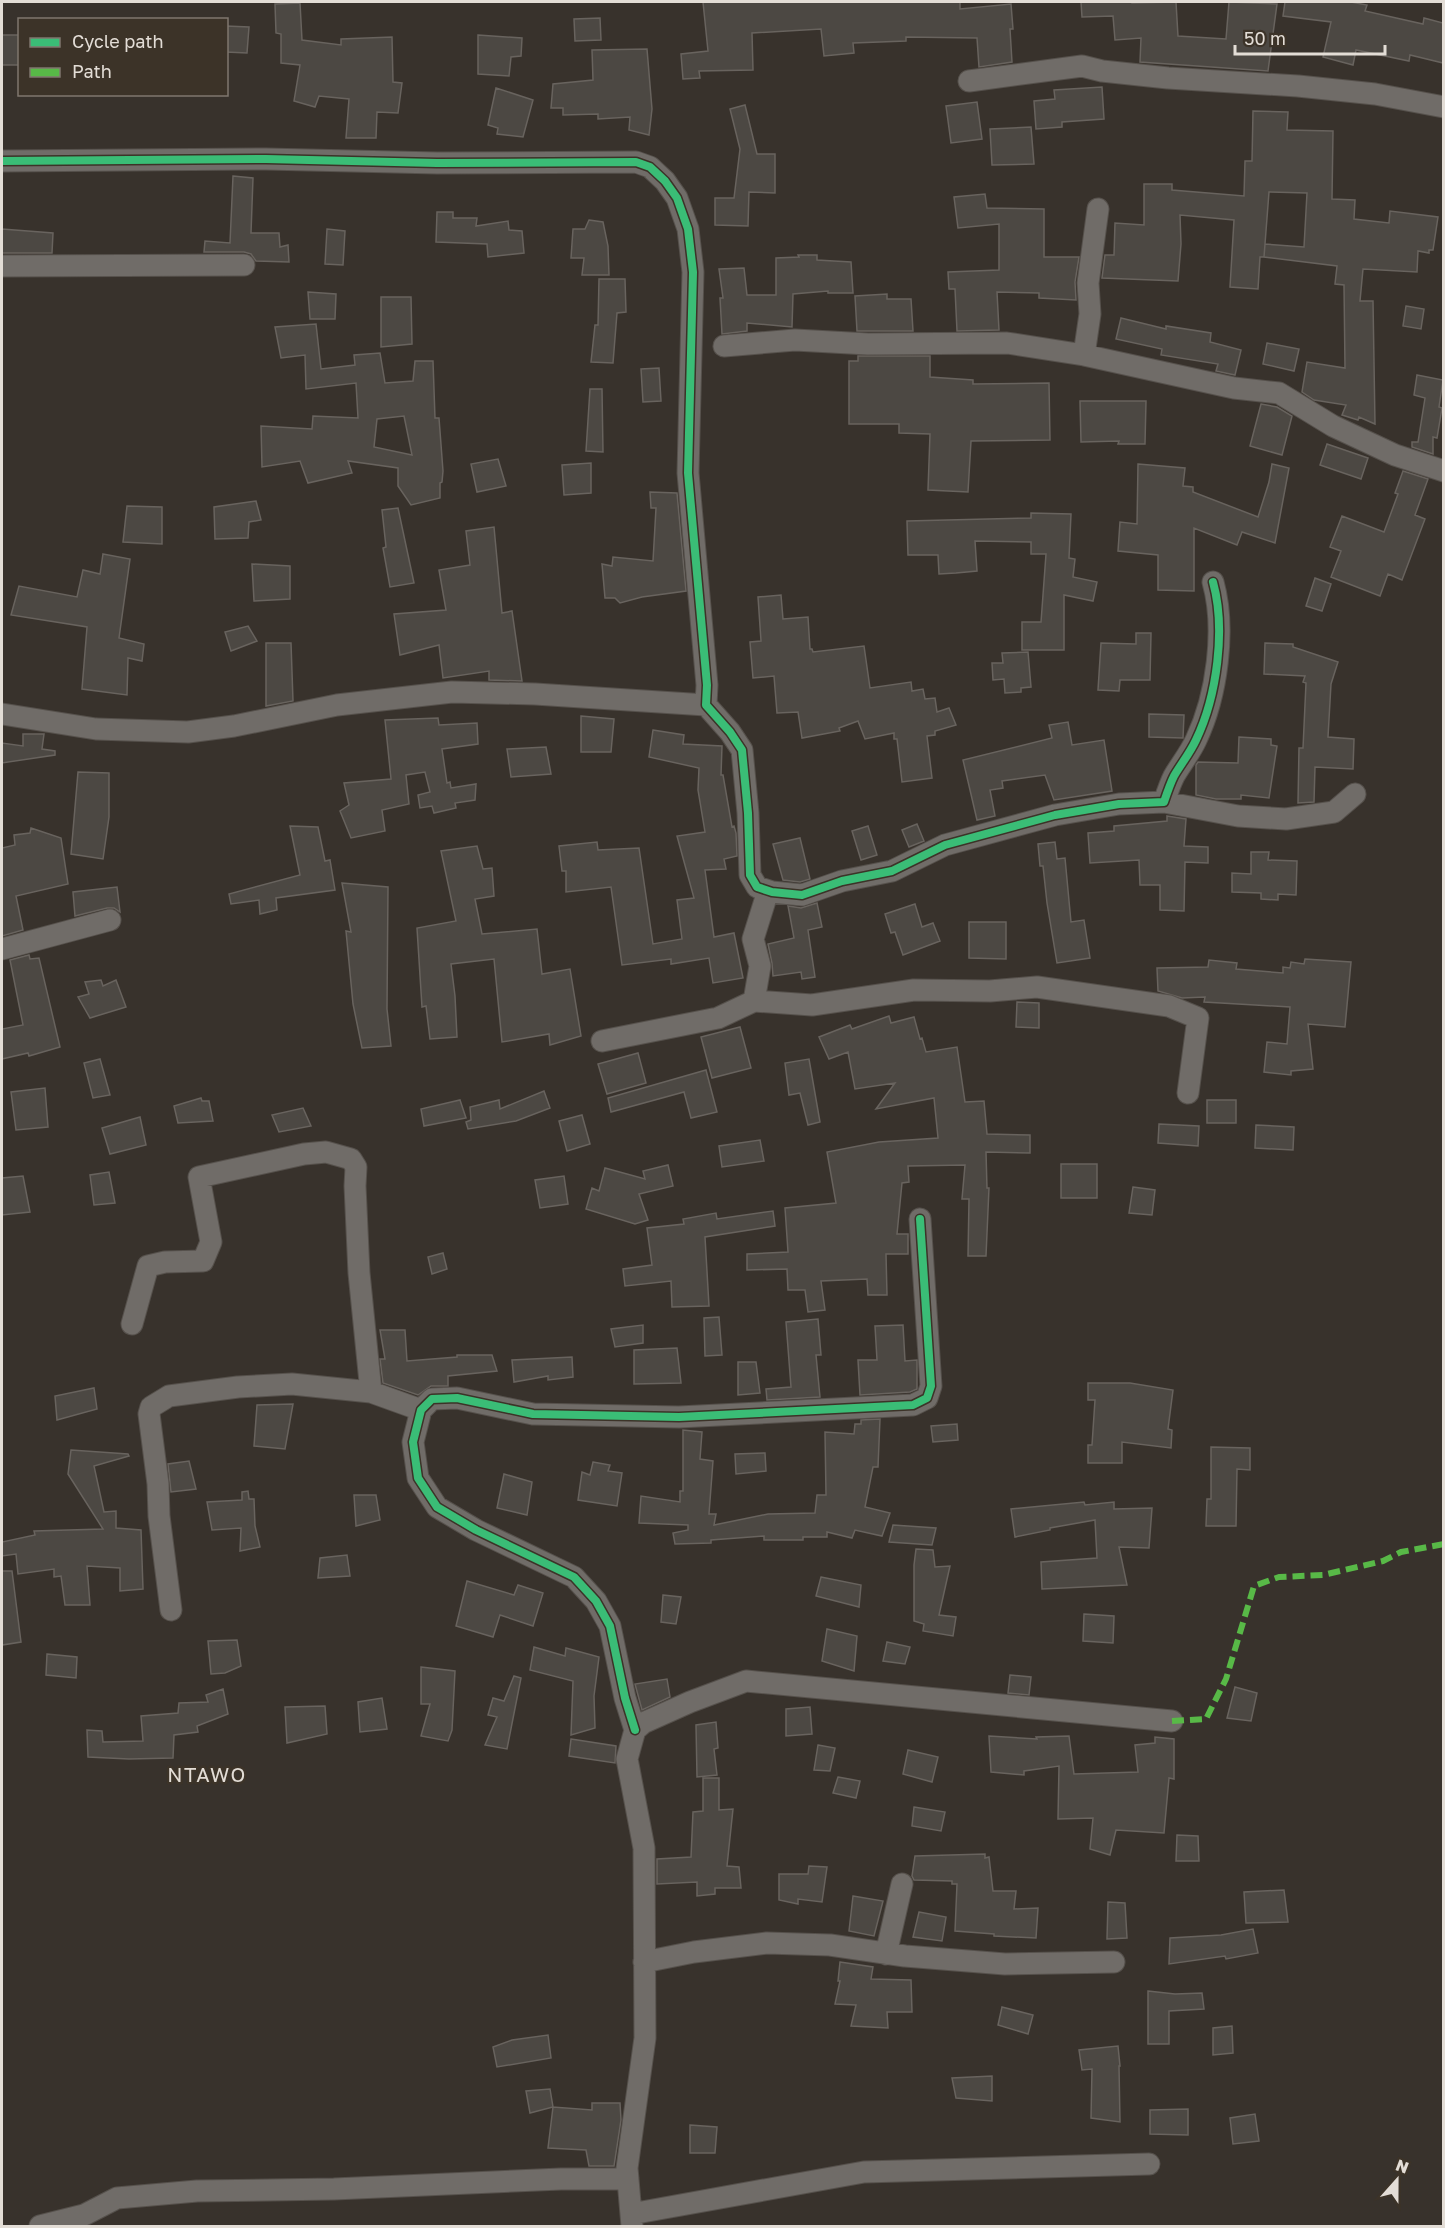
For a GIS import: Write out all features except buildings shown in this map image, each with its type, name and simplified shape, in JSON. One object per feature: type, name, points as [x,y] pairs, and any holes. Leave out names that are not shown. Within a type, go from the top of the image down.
[{"type":"street","points":[[969,81],[1082,66],[1102,71],[1168,78],[1298,86],[1375,94],[1443,107]]},
{"type":"street","points":[[2,161],[266,159],[437,163],[636,162],[651,167],[677,198],[688,229],[693,272],[688,473],[707,685],[706,705],[730,732],[742,750],[748,813],[750,875],[758,886],[768,891],[802,895],[842,881],[892,871],[945,845],[996,830],[1066,813],[1119,804],[1164,802],[1238,816],[1286,819],[1334,812],[1355,794]]},
{"type":"street","points":[[1084,355],[1090,314],[1088,283],[1098,209]]},
{"type":"street","points":[[2,266],[244,265]]},
{"type":"street","points":[[724,346],[795,339],[868,344],[1007,343],[1084,355],[1234,388],[1279,393],[1333,426],[1395,455],[1443,471]]},
{"type":"street","points":[[1164,802],[1173,777],[1196,741],[1213,686],[1217,668],[1219,602],[1213,582]]},
{"type":"street","points":[[2,714],[96,729],[188,732],[234,726],[337,705],[452,692],[535,694],[706,705]]},
{"type":"street","points":[[754,1001],[760,966],[753,939],[768,891]]},
{"type":"street","points":[[2,949],[110,920]]},
{"type":"street","points":[[602,1041],[718,1018],[754,1001],[812,1005],[914,990],[990,991],[1037,987],[1169,1006],[1198,1018],[1188,1093]]},
{"type":"street","points":[[132,1324],[148,1266],[165,1262],[203,1261],[211,1242],[199,1177],[304,1154],[326,1152],[341,1155],[351,1159],[356,1167],[354,1186],[359,1273],[371,1392]]},
{"type":"street","points":[[920,1219],[932,1386],[927,1398],[913,1405],[679,1417],[533,1414],[457,1398],[432,1399],[421,1410],[413,1442],[418,1478],[437,1507],[476,1530],[574,1577],[596,1601],[610,1626],[625,1698],[635,1730],[627,1759],[644,1848],[645,2038],[627,2168],[632,2220],[864,2172],[1149,2164]]},
{"type":"street","points":[[171,1610],[159,1516],[158,1484],[149,1414],[151,1407],[169,1396],[238,1387],[292,1384],[371,1392],[421,1410]]},
{"type":"street","points":[[635,1730],[643,1723],[690,1702],[746,1681],[1172,1721]]},
{"type":"street","points":[[886,1953],[902,1884]]},
{"type":"street","points":[[644,1962],[694,1952],[767,1943],[830,1945],[886,1953],[1005,1964],[1114,1962]]},
{"type":"street","points":[[40,2226],[84,2215],[117,2198],[185,2192],[334,2189],[561,2179],[628,2179]]},
{"type":"marked path","points":[[1172,1721],[1206,1719],[1226,1679],[1254,1586],[1279,1577],[1323,1575],[1383,1561],[1401,1552],[1444,1544]]},
{"type":"cycle path","points":[[2,161],[266,159],[437,163],[636,162],[650,167],[665,181],[677,198],[688,229],[693,272],[688,473],[707,685],[706,705],[730,732],[742,750],[748,813],[750,875],[757,887],[772,892],[802,895],[842,881],[892,871],[945,845],[1055,815],[1119,804],[1164,802],[1174,776],[1196,740],[1214,683],[1219,620],[1213,582]]},
{"type":"cycle path","points":[[635,1730],[625,1698],[610,1626],[596,1601],[574,1577],[476,1530],[437,1507],[418,1478],[413,1442],[421,1410],[432,1399],[457,1398],[533,1414],[679,1417],[913,1405],[927,1398],[931,1386],[920,1219]]},
{"type":"district","name":"NTAWO","points":[[207,1774]]}]
